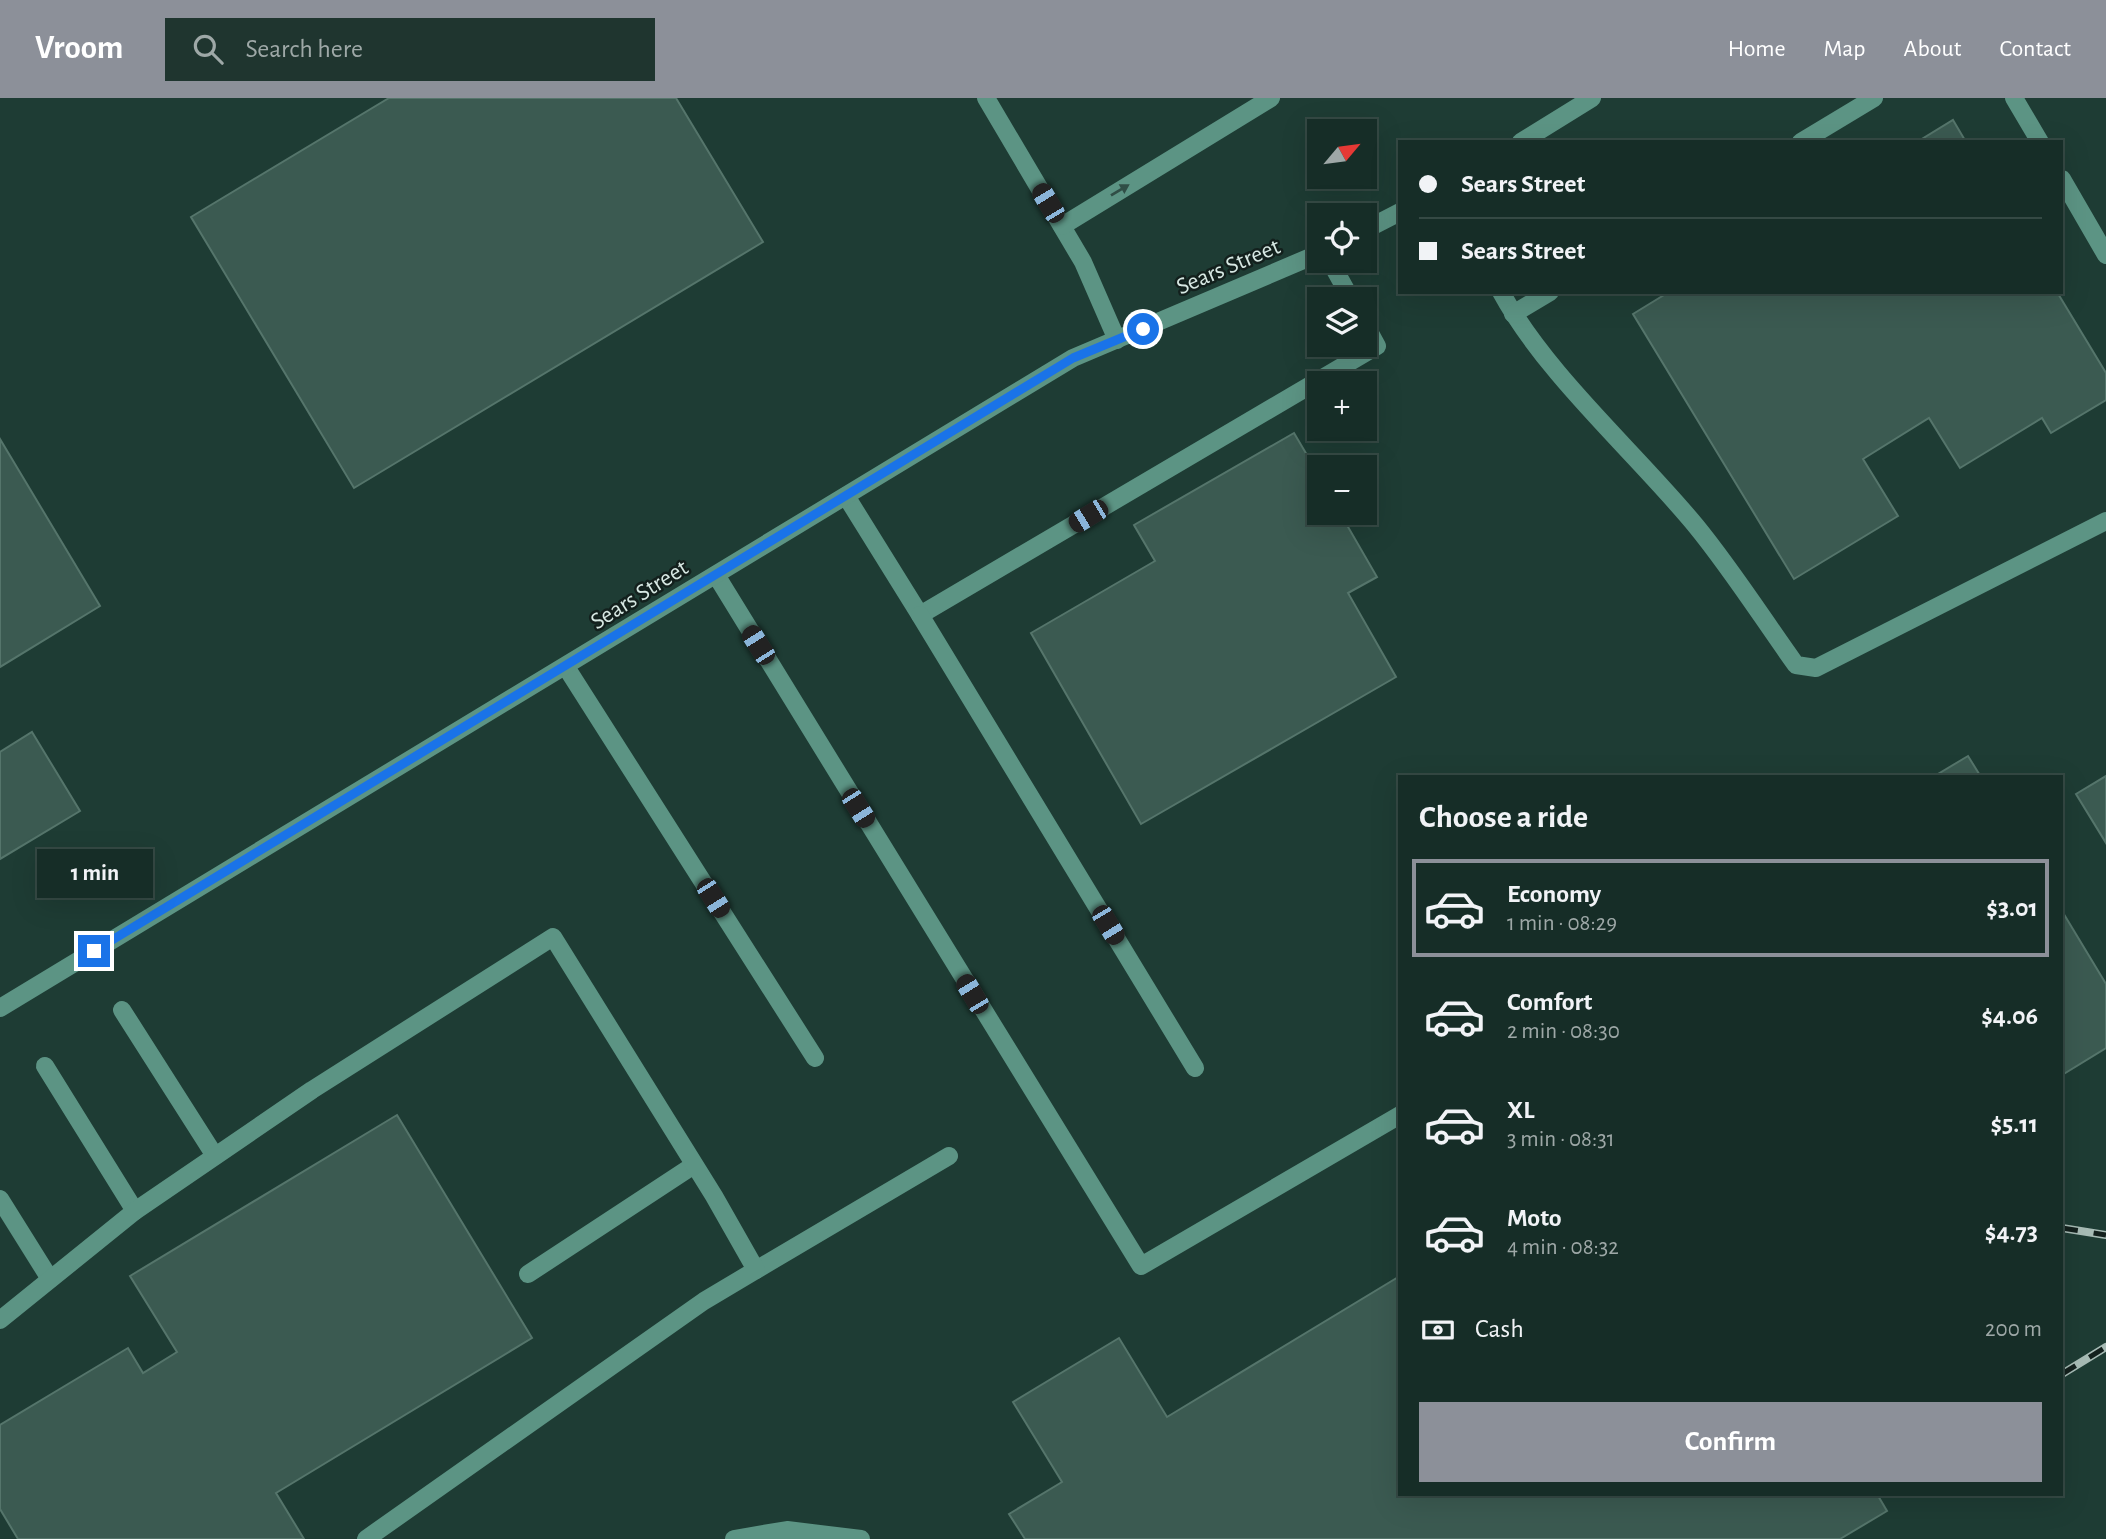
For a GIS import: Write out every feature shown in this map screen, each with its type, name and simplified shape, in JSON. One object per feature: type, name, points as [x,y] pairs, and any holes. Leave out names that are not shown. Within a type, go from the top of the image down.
[{"type":"street","points":[[986,98],[1083,262],[1117,340]]},
{"type":"street","points":[[1062,226],[1271,98]]},
{"type":"street","points":[[1524,140],[1592,98]]},
{"type":"street","points":[[1804,140],[1874,98]]},
{"type":"street","points":[[2014,98],[2039,140]]},
{"type":"street","points":[[2063,181],[2106,255]]},
{"type":"street","points":[[1377,224],[1398,213]]},
{"type":"street","name":"Sears Street","points":[[0,1008],[1073,358],[1307,259]]},
{"type":"street","points":[[1502,294],[1513,314],[1697,527],[1796,665],[1816,668],[2106,521]]},
{"type":"street","points":[[1513,314],[1547,294]]},
{"type":"street","points":[[920,615],[1358,357]]},
{"type":"street","points":[[846,496],[1195,1068]]},
{"type":"street","points":[[716,575],[1141,1266],[1398,1116]]},
{"type":"street","points":[[566,667],[815,1058]]},
{"type":"street","points":[[0,1320],[135,1211],[312,1090],[553,937],[755,1270]]},
{"type":"street","points":[[122,1010],[215,1156]]},
{"type":"street","points":[[45,1066],[135,1211]]},
{"type":"street","points":[[366,1539],[693,1309],[949,1156]]},
{"type":"street","points":[[528,1274],[694,1166]]},
{"type":"street","points":[[0,1199],[50,1279]]},
{"type":"street","points":[[734,1539],[787,1530],[861,1539]]},
{"type":"building","points":[[389,98],[676,98],[763,242],[354,488],[191,217]]},
{"type":"building","points":[[1953,120],[1965,140],[1920,140]]},
{"type":"building","points":[[1666,294],[2058,294],[2106,373],[2106,400],[2051,433],[2042,418],[1960,468],[1929,418],[1863,459],[1898,516],[1794,579],[1633,314]]},
{"type":"building","points":[[1294,433],[1307,455],[1307,525],[1347,525],[1377,577],[1348,593],[1396,677],[1141,824],[1031,633],[1155,561],[1134,525]]},
{"type":"building","points":[[0,439],[100,606],[0,667]]},
{"type":"building","points":[[32,732],[80,811],[0,859],[0,752]]},
{"type":"building","points":[[1968,756],[1980,775],[1936,775]]},
{"type":"building","points":[[2106,776],[2106,843],[2076,794]]},
{"type":"building","points":[[2063,913],[2106,984],[2106,1048],[2063,1074]]},
{"type":"building","points":[[397,1115],[532,1338],[276,1493],[304,1539],[18,1539],[0,1509],[0,1425],[128,1348],[143,1373],[177,1352],[130,1276]]},
{"type":"building","points":[[1398,1277],[1398,1496],[1878,1496],[1887,1511],[1840,1539],[1025,1539],[1009,1514],[1062,1482],[1013,1402],[1119,1338],[1167,1417]]},
{"type":"railway","points":[[2063,1228],[2106,1235]]},
{"type":"railway","points":[[2063,1373],[2106,1347]]},
{"type":"route","points":[[94,951],[1073,358],[1143,329]]}]
